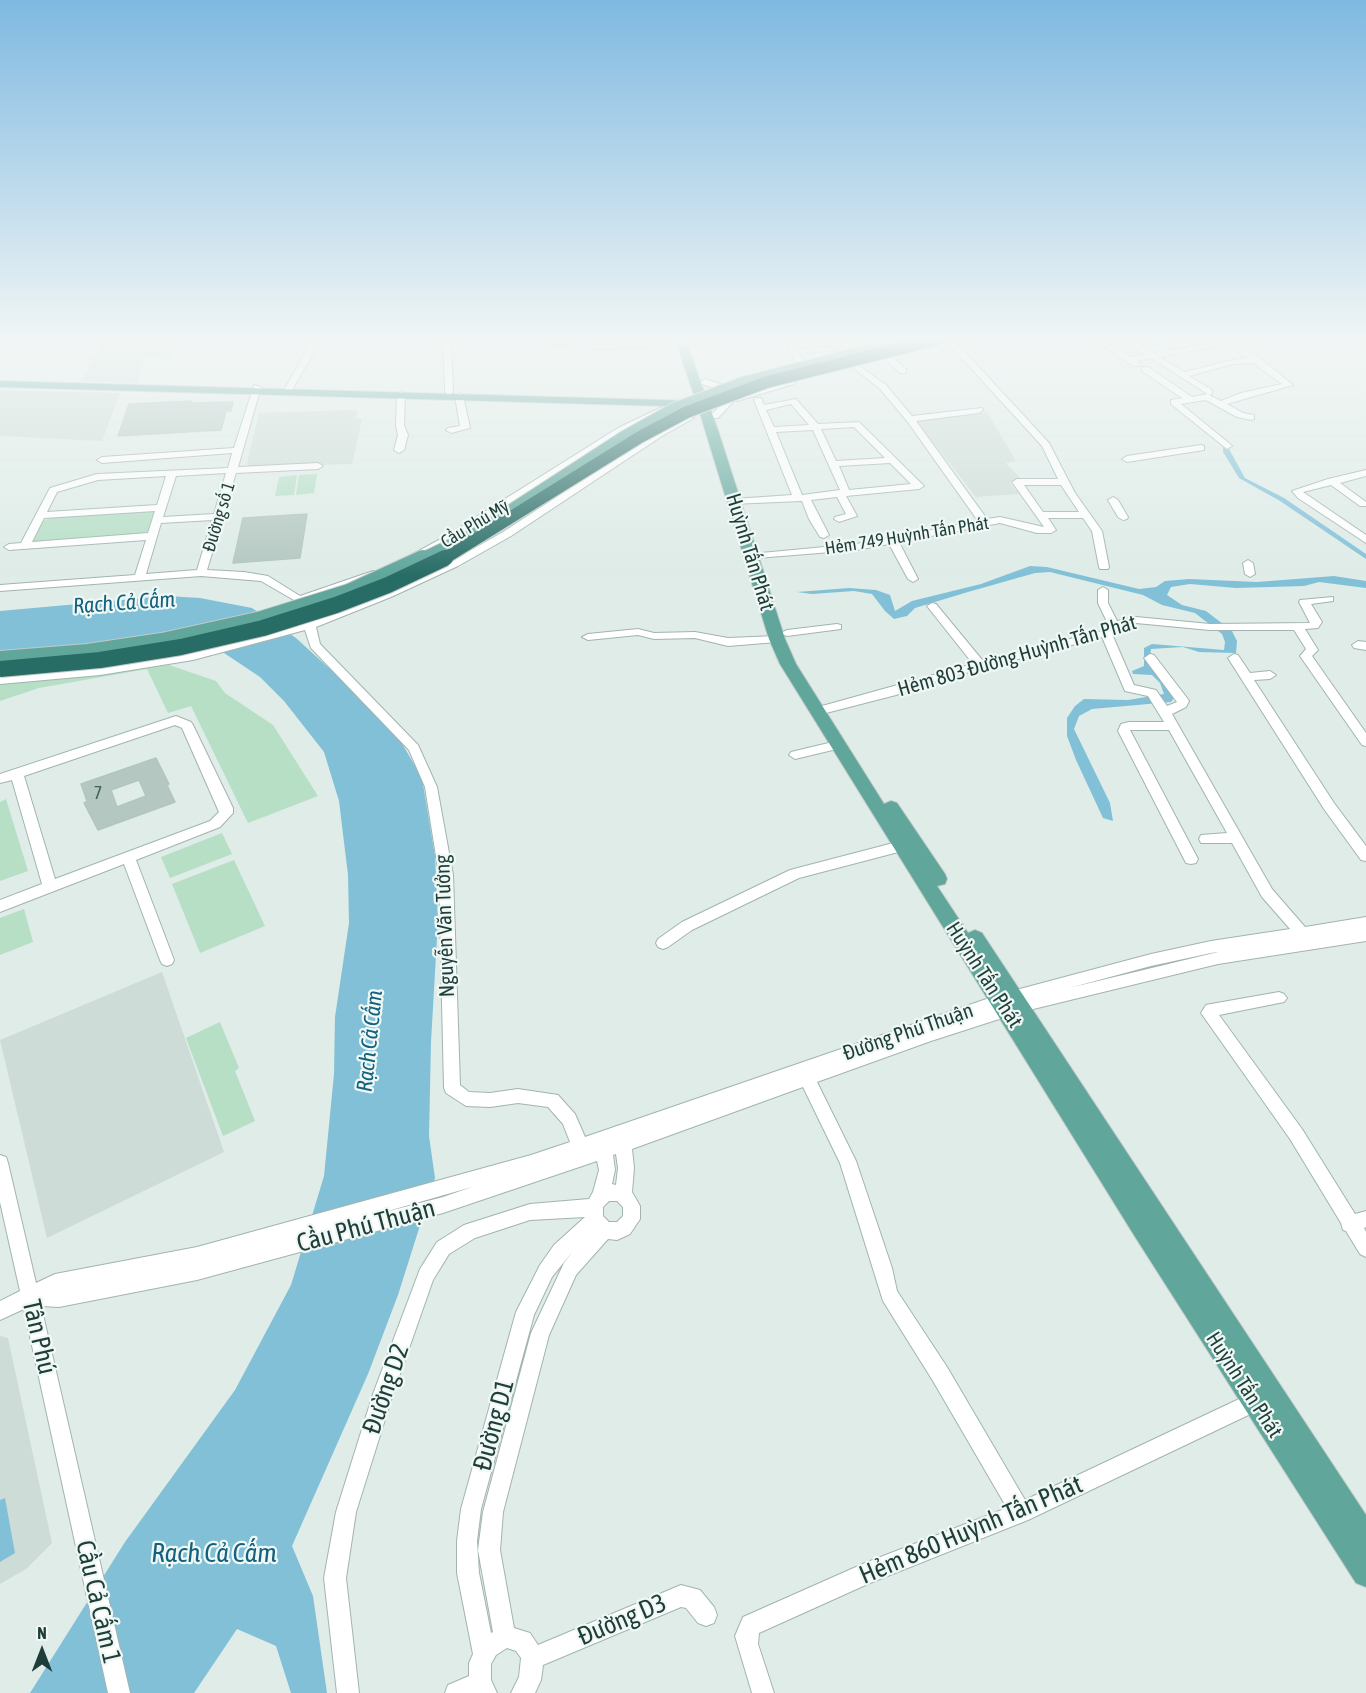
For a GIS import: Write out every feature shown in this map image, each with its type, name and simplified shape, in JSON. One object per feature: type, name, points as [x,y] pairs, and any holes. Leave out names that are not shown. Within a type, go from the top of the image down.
[{"type":"highway","name":"Cầu Phú Mỹ","points":[[0,660],[85,656],[183,640],[253,624],[327,601],[394,575],[465,540],[635,433],[665,418]]},
{"type":"highway","name":"Cầu Phú Mỹ","points":[[0,669],[79,663],[162,651],[247,632],[326,608],[388,585],[444,559],[640,437],[676,418]]},
{"type":"main road","name":"Cầu Phú Mỹ","points":[[0,660],[88,652],[173,639],[262,619],[349,592],[389,576],[476,532],[624,437],[659,418]]},
{"type":"main road","name":"Cầu Phú Mỹ","points":[[0,675],[55,672],[144,660],[268,632],[321,615],[408,581],[448,562],[641,440],[682,418]]},
{"type":"main road","name":"Huỳnh Tấn Phát","points":[[710,418],[760,565],[782,636],[788,664],[826,714],[1011,1003],[1366,1540]]},
{"type":"main road","name":"Huỳnh Tấn Phát","points":[[826,714],[837,745],[907,843]]},
{"type":"main road","name":"Huỳnh Tấn Phát","points":[[1011,1003],[1254,1402],[1352,1518],[1366,1574]]},
{"type":"street","name":"Đường số 1","points":[[201,573],[248,418]]},
{"type":"street","points":[[399,450],[403,435],[400,418]]},
{"type":"street","points":[[451,430],[465,428],[462,418]]},
{"type":"street","points":[[0,588],[201,573],[264,578],[299,600],[387,569],[420,554],[450,538],[621,430],[646,418]]},
{"type":"street","points":[[0,680],[100,671],[193,656],[312,627],[433,574],[507,534],[617,460],[685,418]]},
{"type":"street","points":[[766,418],[801,498],[824,535]]},
{"type":"street","points":[[808,418],[816,427],[833,464],[852,516],[839,519]]},
{"type":"street","points":[[919,418],[910,419],[985,524]]},
{"type":"street","points":[[1021,418],[1046,445],[1065,482],[1097,531],[1104,567]]},
{"type":"street","points":[[1193,418],[1227,446]]},
{"type":"street","points":[[739,501],[801,498],[919,486],[856,424],[771,430]]},
{"type":"street","points":[[1127,459],[1201,448]]},
{"type":"street","points":[[102,460],[239,450]]},
{"type":"street","points":[[833,464],[859,458],[894,460]]},
{"type":"street","points":[[25,546],[53,490],[97,477],[318,466]]},
{"type":"street","points":[[139,578],[172,473]]},
{"type":"street","points":[[1366,473],[1299,489],[1297,493],[1366,540]]},
{"type":"street","points":[[1331,481],[1363,504]]},
{"type":"street","points":[[1065,482],[1017,482],[1041,515],[1085,515]]},
{"type":"street","points":[[1113,500],[1123,517]]},
{"type":"street","points":[[41,515],[161,508]]},
{"type":"street","name":"Hẻm 749 Huỳnh Tấn Phát","points":[[760,565],[1008,521],[1036,530],[1051,530],[1041,515]]},
{"type":"street","points":[[157,520],[218,517]]},
{"type":"street","points":[[9,547],[152,536]]},
{"type":"street","points":[[893,541],[912,579]]},
{"type":"street","points":[[1103,590],[1103,603],[1110,629],[1130,688],[1150,692],[1164,710],[1267,894],[1306,938]]},
{"type":"street","points":[[1329,599],[1304,602],[1316,625],[1298,627],[1312,650],[1306,656],[1366,742]]},
{"type":"street","name":"Nguyễn Văn Tưởng","points":[[299,600],[312,627],[315,645],[414,748],[431,787],[446,875],[452,1088],[466,1099],[490,1100],[518,1096],[552,1100],[569,1119],[580,1146]]},
{"type":"street","points":[[932,606],[981,666]]},
{"type":"street","name":"Hẻm 803 Đường Huỳnh Tấn Phát","points":[[826,714],[1136,620],[1210,627],[1298,627]]},
{"type":"street","points":[[692,621],[696,635]]},
{"type":"street","points":[[588,637],[628,632],[654,636],[696,635],[728,642],[837,627]]},
{"type":"street","points":[[1150,658],[1183,701],[1182,704],[1164,710]]},
{"type":"street","points":[[1233,658],[1248,677],[1329,806],[1366,856]]},
{"type":"street","points":[[1248,677],[1270,675]]},
{"type":"street","points":[[0,779],[168,722],[184,722],[187,724],[226,808],[226,813],[215,824],[0,906]]},
{"type":"street","points":[[1173,726],[1129,726],[1125,727],[1124,731],[1191,859]]},
{"type":"street","points":[[795,755],[837,745]]},
{"type":"street","points":[[17,774],[50,886]]},
{"type":"street","points":[[1206,839],[1237,838]]},
{"type":"street","points":[[663,944],[687,926],[795,874],[907,843]]},
{"type":"street","points":[[128,857],[166,960]]},
{"type":"street","name":"Đường Phú Thuận","points":[[532,1170],[1011,1003],[1366,923]]},
{"type":"street","name":"Đường Phú Thuận","points":[[1306,938],[1366,935]]},
{"type":"street","points":[[1279,998],[1211,1010],[1209,1013],[1358,1221],[1366,1248]]},
{"type":"street","name":"Đường Phú Thuận","points":[[622,1138],[807,1079],[1011,1003]]},
{"type":"street","points":[[807,1079],[848,1161],[883,1268],[889,1295],[940,1374],[1021,1513]]},
{"type":"street","points":[[622,1138],[626,1168],[623,1196]]},
{"type":"street","points":[[598,1214],[607,1170],[604,1145]]},
{"type":"street","name":"Đường Phú Thuận","points":[[532,1170],[580,1146],[604,1145]]},
{"type":"street","name":"Tân Phú","points":[[0,1163],[78,1511]]},
{"type":"street","name":"Cầu Phú Thuận","points":[[30,1296],[59,1298],[443,1205],[532,1170]]},
{"type":"street","points":[[612,1193],[628,1199],[633,1210],[629,1223],[614,1232],[598,1214],[612,1193]]},
{"type":"street","name":"Đường D2","points":[[348,1693],[335,1578],[346,1512],[383,1394],[426,1275],[443,1248],[470,1231],[530,1212],[598,1214]]},
{"type":"street","name":"Đường D1","points":[[505,1637],[489,1550],[493,1512],[540,1333],[598,1214]]},
{"type":"street","name":"Đường D1","points":[[483,1688],[480,1663],[484,1654],[468,1573],[467,1541],[471,1509],[525,1312],[546,1271],[560,1251],[598,1214]]},
{"type":"street","points":[[0,1311],[30,1296]]},
{"type":"street","name":"Hẻm 860 Huỳnh Tấn Phát","points":[[763,1693],[747,1644],[746,1636],[751,1625],[865,1574],[1021,1513],[1254,1402]]},
{"type":"street","name":"Cầu Cả Cấm 1","points":[[78,1511],[119,1693]]},
{"type":"street","name":"Đường D3","points":[[532,1658],[681,1596],[692,1598],[706,1615]]},
{"type":"street","points":[[484,1654],[493,1642],[505,1637],[522,1641],[532,1658],[530,1680],[522,1693]]},
{"type":"street","points":[[456,1693],[483,1688]]},
{"type":"shaded area","points":[[0,418],[111,418],[102,441],[0,436]]},
{"type":"shaded area","points":[[258,418],[362,419],[352,464],[252,467],[247,464]]},
{"type":"shaded area","points":[[991,418],[1016,461],[1006,463],[1022,480],[1009,482],[1019,494],[976,497],[917,422],[919,420]]},
{"type":"shaded area","points":[[162,972],[224,1152],[47,1238],[0,1040]]},
{"type":"shaded area","points":[[0,1336],[8,1338],[52,1543],[26,1569],[0,1584]]},
{"type":"green space","points":[[317,474],[314,493],[296,495],[299,475]]},
{"type":"green space","points":[[297,475],[294,495],[275,496],[279,477]]},
{"type":"green space","points":[[151,511],[156,514],[150,533],[33,542],[32,540],[41,522],[50,518]]},
{"type":"green space","points":[[169,665],[216,681],[225,693],[273,725],[318,796],[248,823],[191,706],[168,713],[147,669],[39,688],[0,701],[0,682]]},
{"type":"green space","points":[[6,799],[28,871],[0,881],[0,802]]},
{"type":"green space","points":[[222,833],[232,854],[170,878],[161,857]]},
{"type":"green space","points":[[234,860],[265,926],[200,953],[172,884]]},
{"type":"green space","points":[[24,909],[33,942],[0,955],[0,918]]},
{"type":"green space","points":[[220,1022],[239,1068],[235,1071],[255,1121],[223,1136],[186,1038]]},
{"type":"water","points":[[1223,447],[1229,449],[1245,478],[1284,498],[1366,554],[1366,559],[1280,501],[1239,478],[1223,452]]},
{"type":"water","points":[[1030,566],[1047,567],[1139,589],[1156,587],[1165,581],[1189,579],[1257,582],[1334,576],[1366,581],[1366,588],[1319,582],[1304,586],[1236,588],[1190,584],[1171,587],[1167,595],[1182,605],[1206,611],[1232,631],[1237,641],[1236,653],[1199,652],[1183,647],[1151,649],[1150,657],[1177,694],[1171,702],[1092,709],[1079,716],[1074,729],[1110,803],[1113,821],[1103,818],[1076,760],[1067,736],[1067,718],[1075,706],[1084,699],[1128,700],[1164,694],[1160,683],[1152,675],[1133,674],[1132,671],[1144,666],[1144,648],[1152,644],[1224,650],[1225,642],[1222,634],[1195,613],[1162,605],[1143,595],[1050,572],[1035,573],[968,592],[915,608],[907,616],[894,619],[872,594],[854,591],[812,594],[797,592],[849,588],[876,590],[890,595],[895,611],[912,601],[981,584]]},
{"type":"water","name":"Rạch Cả Cấm","points":[[167,596],[200,598],[252,608],[296,638],[355,692],[396,733],[422,778],[435,856],[438,920],[431,1042],[429,1136],[435,1178],[398,1295],[368,1374],[292,1546],[313,1596],[327,1693],[291,1693],[276,1646],[237,1629],[194,1693],[30,1693],[125,1542],[235,1390],[291,1285],[324,1176],[334,1074],[335,1017],[349,923],[348,875],[339,801],[324,752],[284,701],[260,677],[224,653],[182,632],[91,647],[0,653],[0,611]]},
{"type":"water","points":[[5,1498],[15,1553],[0,1562],[0,1500]]},
{"type":"building","points":[[124,418],[224,418],[221,430],[118,436]]},
{"type":"building","points":[[307,514],[300,558],[233,563],[243,518]]},
{"type":"building","points":[[156,758],[175,802],[98,830],[84,803],[87,801],[81,784]],"holes":[[[139,780],[146,796],[117,807],[111,790]]]}]
